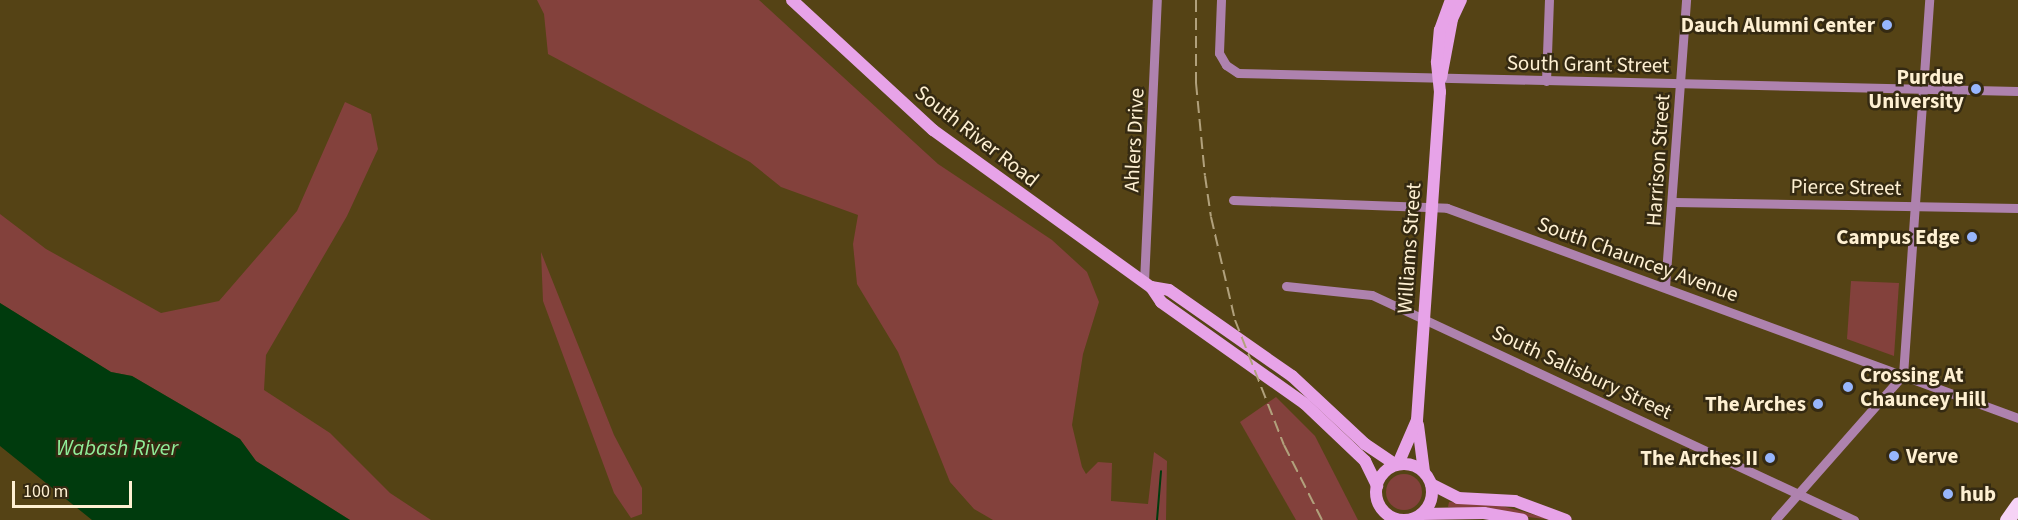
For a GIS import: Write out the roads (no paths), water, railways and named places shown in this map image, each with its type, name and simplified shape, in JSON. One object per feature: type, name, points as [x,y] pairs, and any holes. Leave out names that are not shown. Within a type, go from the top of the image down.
[{"type":"main road","name":"South River Road","points":[[792,0],[933,130],[1148,285],[1161,302],[1305,404],[1365,461],[1377,486]]},
{"type":"main road","name":"Williams Street","points":[[1441,79],[1437,62],[1440,30],[1451,0]]},
{"type":"main road","name":"Williams Street","points":[[1424,472],[1417,420],[1441,79],[1452,19],[1461,0]]},
{"type":"main road","name":"South River Road","points":[[1148,285],[1169,290],[1292,376],[1365,444],[1397,464]]},
{"type":"main road","name":"Williams Street","points":[[1397,464],[1417,420]]},
{"type":"main road","points":[[1419,517],[1431,501],[1431,484],[1424,472],[1397,464],[1381,476],[1377,486],[1378,501],[1388,517],[1402,519],[1484,513],[1522,520]]},
{"type":"main road","points":[[1431,484],[1458,498],[1515,501],[1566,520]]},
{"type":"main road","points":[[2007,520],[2018,504]]},
{"type":"street","name":"Ahlers Drive","points":[[1148,285],[1157,0]]},
{"type":"street","name":"South Grant Street","points":[[1221,0],[1219,52],[1226,65],[1238,73],[2018,91]]},
{"type":"street","points":[[1546,81],[1549,0]]},
{"type":"street","name":"Harrison Street","points":[[1665,287],[1674,202],[1686,0]]},
{"type":"street","points":[[1775,520],[1903,375],[1929,0]]},
{"type":"street","name":"South Chauncey Avenue","points":[[1233,200],[1447,207],[2018,418]]},
{"type":"street","name":"Pierce Street","points":[[1674,202],[2018,208]]},
{"type":"street","name":"South Salisbury Street","points":[[1286,286],[1360,292],[1424,318],[1854,520]]},
{"type":"water","name":"Wabash River","points":[[0,303],[111,372],[132,376],[240,439],[256,461],[350,520],[92,520],[0,446]]},
{"type":"waterway","points":[[1157,520],[1161,471]]},
{"type":"railway","points":[[1196,0],[1196,83],[1205,176],[1211,217],[1235,320],[1284,445],[1322,520]]},
{"type":"place","name":"Dauch Alumni Center","points":[[1887,25]]},
{"type":"place","name":"Purdue University","points":[[1976,89]]},
{"type":"place","name":"Campus Edge","points":[[1972,237]]},
{"type":"place","name":"Crossing At Chauncey Hill","points":[[1848,387]]},
{"type":"place","name":"The Arches","points":[[1818,404]]},
{"type":"place","name":"Verve","points":[[1894,456]]},
{"type":"place","name":"The Arches II","points":[[1770,458]]},
{"type":"place","name":"hub","points":[[1948,494]]}]
